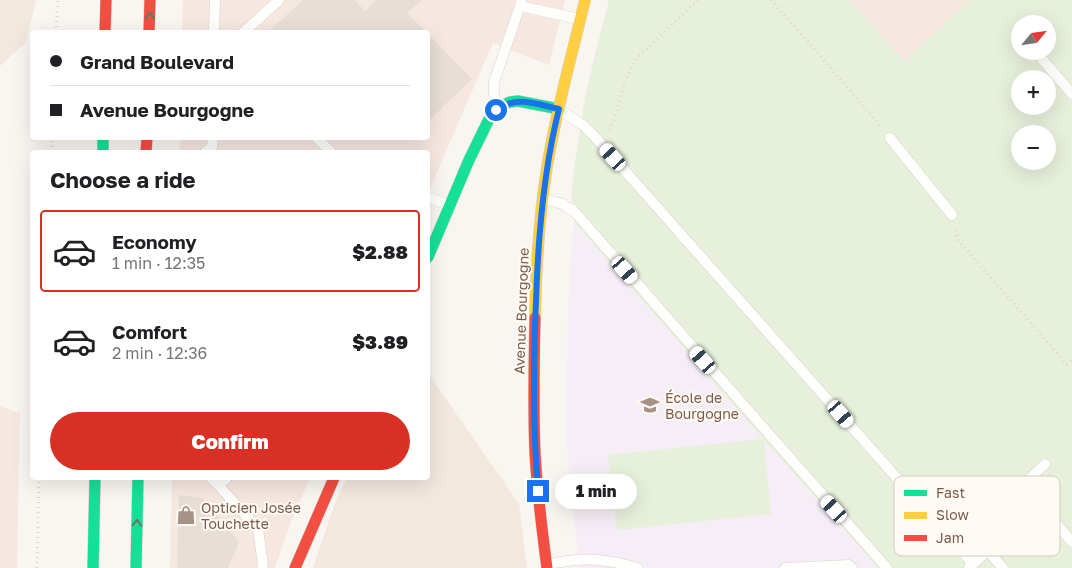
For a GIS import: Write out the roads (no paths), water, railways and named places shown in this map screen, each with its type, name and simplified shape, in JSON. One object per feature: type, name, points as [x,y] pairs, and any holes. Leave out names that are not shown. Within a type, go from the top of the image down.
[{"type":"street","points":[[105,30],[106,0]]},
{"type":"street","points":[[149,30],[150,0]]},
{"type":"street","name":"Avenue Bourgogne","points":[[546,566],[535,453],[536,284],[547,167],[585,0]]},
{"type":"street","points":[[430,252],[449,205],[491,115],[510,102],[518,101],[559,109]]},
{"type":"street","points":[[92,568],[95,480]]},
{"type":"street","points":[[136,568],[138,480]]},
{"type":"street","points":[[295,568],[333,480]]},
{"type":"lane","points":[[214,30],[215,0]]},
{"type":"lane","points":[[246,30],[279,0]]},
{"type":"lane","points":[[499,108],[495,101],[494,82],[521,3],[580,19]]},
{"type":"lane","points":[[1043,60],[1072,94]]},
{"type":"lane","points":[[559,109],[584,126],[601,143],[894,478]]},
{"type":"lane","points":[[890,138],[952,215]]},
{"type":"lane","points":[[319,140],[329,150]]},
{"type":"lane","points":[[430,198],[449,205]]},
{"type":"lane","points":[[543,199],[563,204],[573,210],[887,568]]},
{"type":"lane","points":[[1032,476],[1045,464]]},
{"type":"lane","points":[[215,481],[258,529],[265,567]]},
{"type":"lane","points":[[1060,528],[1072,542]]},
{"type":"lane","points":[[962,556],[971,566],[983,556]]},
{"type":"lane","points":[[992,556],[1003,568]]},
{"type":"lane","points":[[546,566],[574,560],[602,560],[638,568]]},
{"type":"lane","points":[[785,568],[849,565],[852,568]]},
{"type":"place","name":"École de Bourgogne","points":[[650,405]]},
{"type":"place","name":"Opticien Josée Touchette","points":[[186,515]]}]
